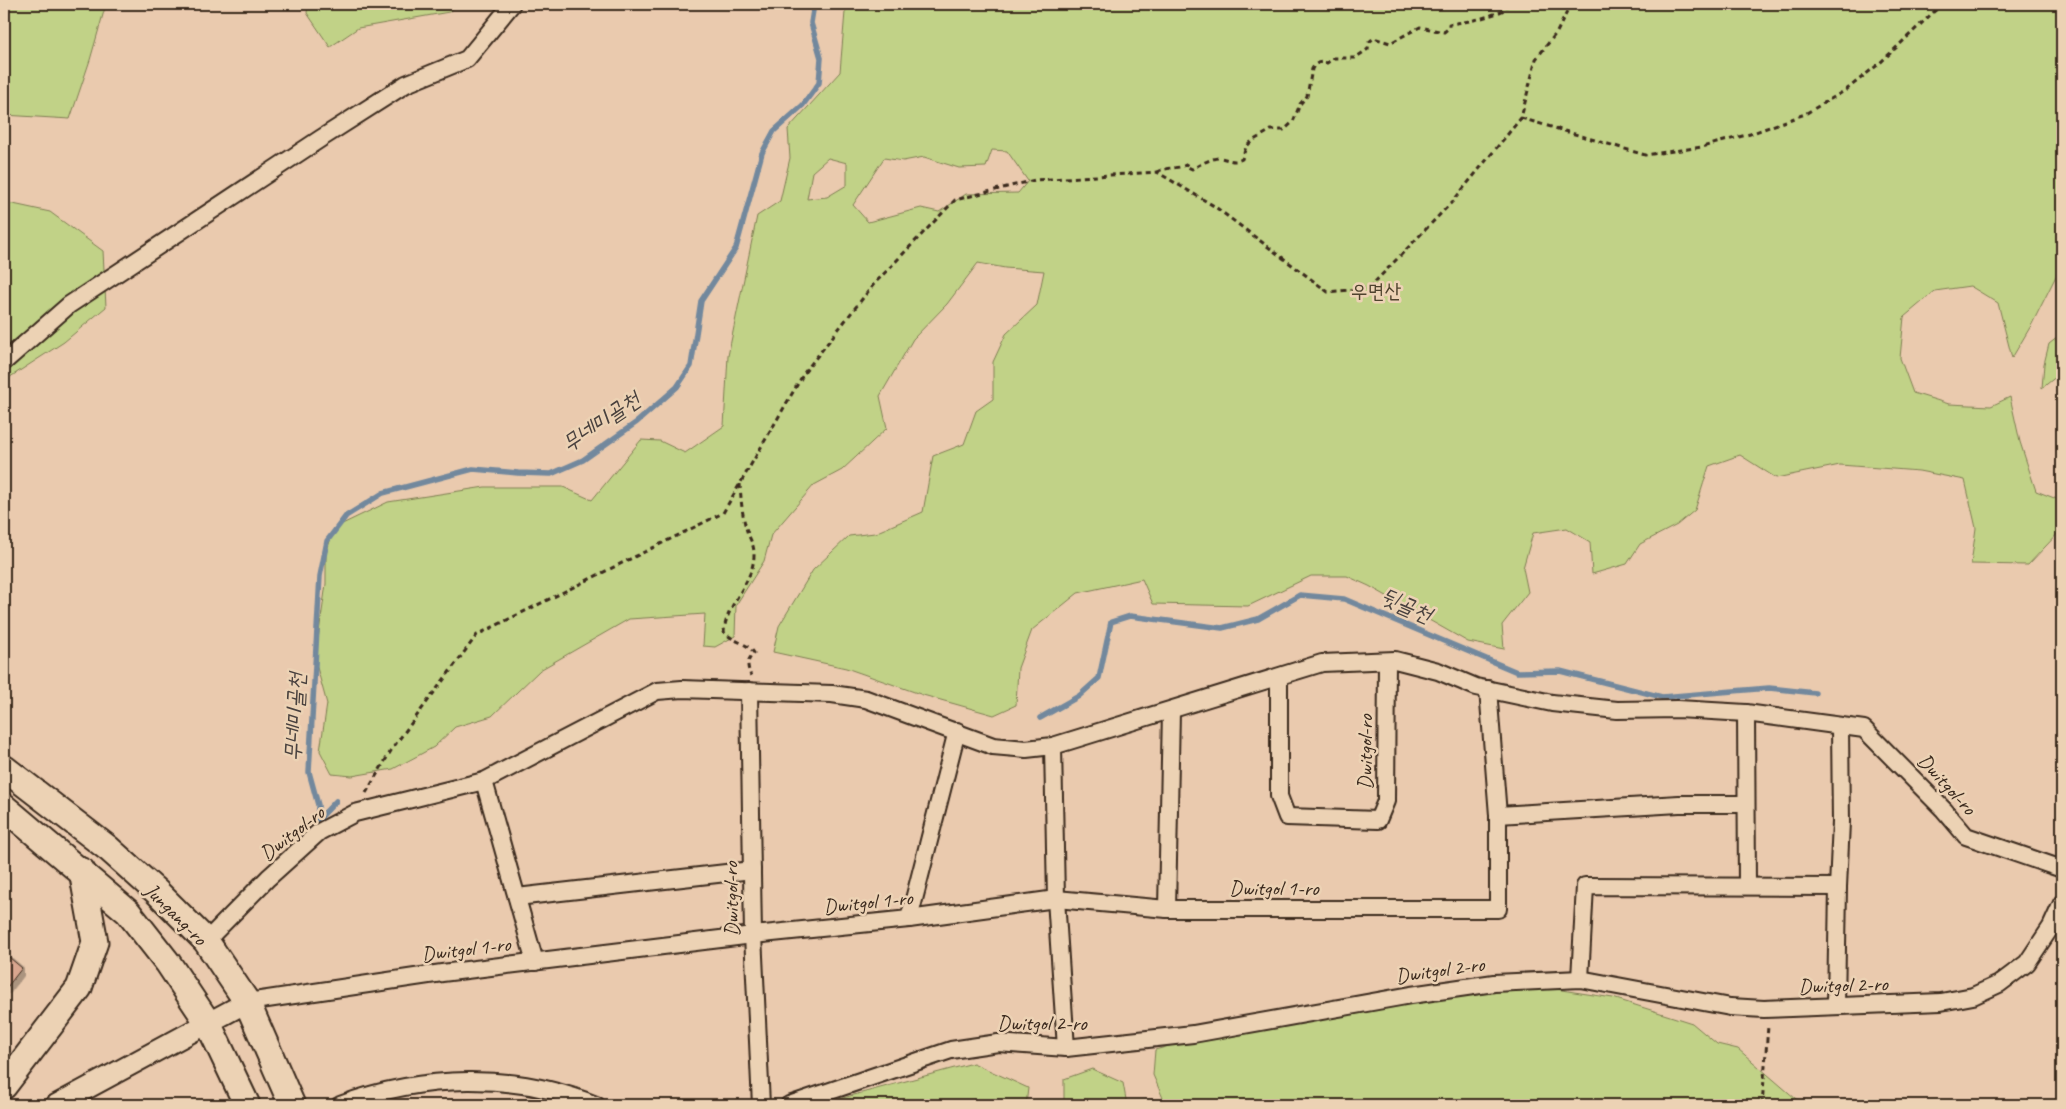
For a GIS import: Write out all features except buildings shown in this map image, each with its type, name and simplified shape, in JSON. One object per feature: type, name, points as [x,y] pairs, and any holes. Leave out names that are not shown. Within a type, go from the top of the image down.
[{"type":"main road","name":"Jungang-ro","points":[[4,768],[109,849],[157,892],[206,941],[247,1002],[292,1105]]},
{"type":"main road","name":"Jungang-ro","points":[[4,807],[82,871],[128,912],[168,963],[208,1023],[247,1105]]},
{"type":"main road","points":[[4,1086],[79,988],[94,942],[82,871]]},
{"type":"street","points":[[4,362],[69,305],[320,139],[406,84],[466,59],[512,4]]},
{"type":"street","name":"Dwitgol-ro","points":[[206,941],[268,878],[319,832],[355,813],[484,781],[657,692],[682,689],[753,691],[832,694],[866,699],[993,746],[1026,749],[1053,746],[1322,663],[1395,660],[1438,671],[1476,687],[1552,703],[1617,710],[1678,709],[1746,713],[1864,729],[1944,810],[1966,836],[2062,869]]},
{"type":"street","name":"Dwitgol-ro","points":[[1278,677],[1280,796],[1287,817],[1378,820],[1386,801],[1387,661]]},
{"type":"street","points":[[1488,689],[1498,815],[1679,804],[1745,804]]},
{"type":"street","name":"Dwitgol-ro","points":[[753,691],[753,935],[761,1105]]},
{"type":"street","points":[[1168,909],[1171,711]]},
{"type":"street","points":[[1746,713],[1745,804],[1747,886]]},
{"type":"street","points":[[1836,1006],[1841,822],[1840,726]]},
{"type":"street","points":[[909,919],[957,732]]},
{"type":"street","points":[[1053,746],[1056,899],[1066,1048]]},
{"type":"street","points":[[484,781],[535,962]]},
{"type":"street","name":"Dwitgol 1-ro","points":[[247,1002],[413,977],[753,935],[909,919],[1056,899],[1168,909],[1498,909],[1498,815]]},
{"type":"street","points":[[517,897],[752,870]]},
{"type":"street","points":[[1580,979],[1585,886],[1838,887]]},
{"type":"street","name":"Dwitgol 2-ro","points":[[789,1105],[951,1050],[998,1043],[1066,1048],[1193,1034],[1420,993],[1494,983],[1580,979],[1730,1007],[1774,1009],[1940,1002],[1973,996],[1999,984],[2027,963],[2051,927],[2062,902]]},
{"type":"street","points":[[56,1105],[247,1002]]},
{"type":"street","points":[[340,1105],[381,1099],[423,1083],[477,1080],[524,1086],[563,1100],[596,1105]]},
{"type":"path","points":[[355,813],[392,749],[478,635],[723,513],[804,373],[874,284],[955,200],[1035,180],[1157,172],[1164,169],[1182,168],[1188,164],[1188,167],[1192,169],[1217,158],[1234,162],[1242,160],[1246,148],[1252,141],[1271,130],[1281,130],[1293,122],[1300,104],[1307,96],[1314,65],[1320,62],[1327,63],[1334,58],[1355,58],[1368,49],[1369,42],[1374,38],[1386,42],[1394,42],[1404,34],[1420,27],[1444,32],[1449,28],[1449,24],[1465,23],[1485,18],[1494,12],[1504,10],[1508,4]]},
{"type":"path","points":[[1157,172],[1214,206],[1328,292],[1369,288],[1453,201],[1521,118],[1536,59],[1557,32],[1571,4]]},
{"type":"path","points":[[1521,118],[1645,156],[1702,148],[1750,134],[1805,114],[1846,90],[1880,63],[1942,4]]},
{"type":"path","points":[[740,483],[745,523],[755,553],[750,572],[724,624],[724,632],[730,639],[750,647],[754,653],[749,658],[747,666],[753,691]]},
{"type":"path","points":[[1762,1105],[1766,1030],[1774,1009]]},
{"type":"green space","points":[[4,4],[106,4],[70,119],[4,115]]},
{"type":"green space","points":[[308,4],[458,4],[449,12],[358,28],[330,47],[307,13]]},
{"type":"green space","name":"우면산","points":[[851,4],[2062,4],[2062,264],[2032,324],[2012,358],[1998,303],[1970,286],[1935,291],[1904,317],[1900,358],[1913,393],[1949,404],[1991,406],[2010,397],[2020,442],[2036,491],[2062,501],[2062,529],[2028,565],[1971,564],[1976,528],[1965,480],[1919,471],[1840,465],[1776,478],[1740,455],[1709,466],[1695,510],[1677,525],[1640,544],[1627,564],[1592,574],[1590,542],[1567,528],[1533,533],[1523,568],[1528,592],[1502,625],[1504,649],[1468,642],[1369,586],[1347,576],[1311,576],[1248,606],[1153,604],[1142,579],[1078,593],[1032,630],[1018,668],[1016,705],[994,715],[923,695],[846,668],[773,652],[779,626],[813,570],[849,536],[875,533],[923,512],[933,456],[964,444],[976,411],[993,399],[993,362],[1006,334],[1037,305],[1044,271],[1005,268],[978,263],[947,304],[913,339],[880,396],[887,428],[842,470],[814,485],[771,535],[764,561],[736,605],[735,636],[715,647],[703,646],[705,614],[629,619],[540,670],[492,716],[455,727],[434,747],[393,769],[352,776],[332,774],[320,751],[327,704],[315,660],[326,584],[326,554],[334,528],[388,502],[485,487],[563,487],[592,500],[641,440],[660,441],[685,453],[724,426],[728,356],[757,216],[780,201],[790,158],[788,129],[840,72],[845,12]],"holes":[[[992,150],[1007,151],[1028,181],[1018,193],[966,194],[939,212],[921,208],[868,222],[853,205],[884,158],[903,161],[924,157],[959,168],[986,167]],[[828,158],[847,163],[847,185],[827,197],[807,199],[812,172]]]},
{"type":"green space","points":[[4,202],[50,212],[103,251],[106,307],[64,342],[4,381]]},
{"type":"green space","points":[[2062,334],[2062,372],[2042,388],[2044,364],[2049,344]]},
{"type":"green space","points":[[1514,987],[1542,987],[1613,998],[1692,1023],[1717,1044],[1738,1049],[1796,1099],[1809,1105],[1166,1105],[1153,1075],[1155,1050],[1208,1035]]},
{"type":"green space","points":[[973,1063],[1028,1088],[1026,1105],[839,1105],[839,1099]]},
{"type":"green space","points":[[1092,1069],[1123,1083],[1127,1105],[1064,1105],[1064,1079]]},
{"type":"waterway","name":"무네미골천","points":[[318,820],[318,805],[309,772],[320,576],[327,541],[346,516],[383,493],[473,469],[551,474],[583,460],[637,422],[677,387],[691,366],[701,301],[736,248],[762,153],[774,131],[803,105],[819,83],[821,58],[811,23],[814,4]]},
{"type":"waterway","name":"뒷골천","points":[[1040,718],[1079,696],[1099,678],[1111,622],[1130,616],[1222,628],[1258,619],[1300,595],[1344,599],[1517,672],[1560,671],[1662,697],[1769,688],[1815,693]]},
{"type":"waterway","name":"뒷골천","points":[[318,820],[336,801]]}]
